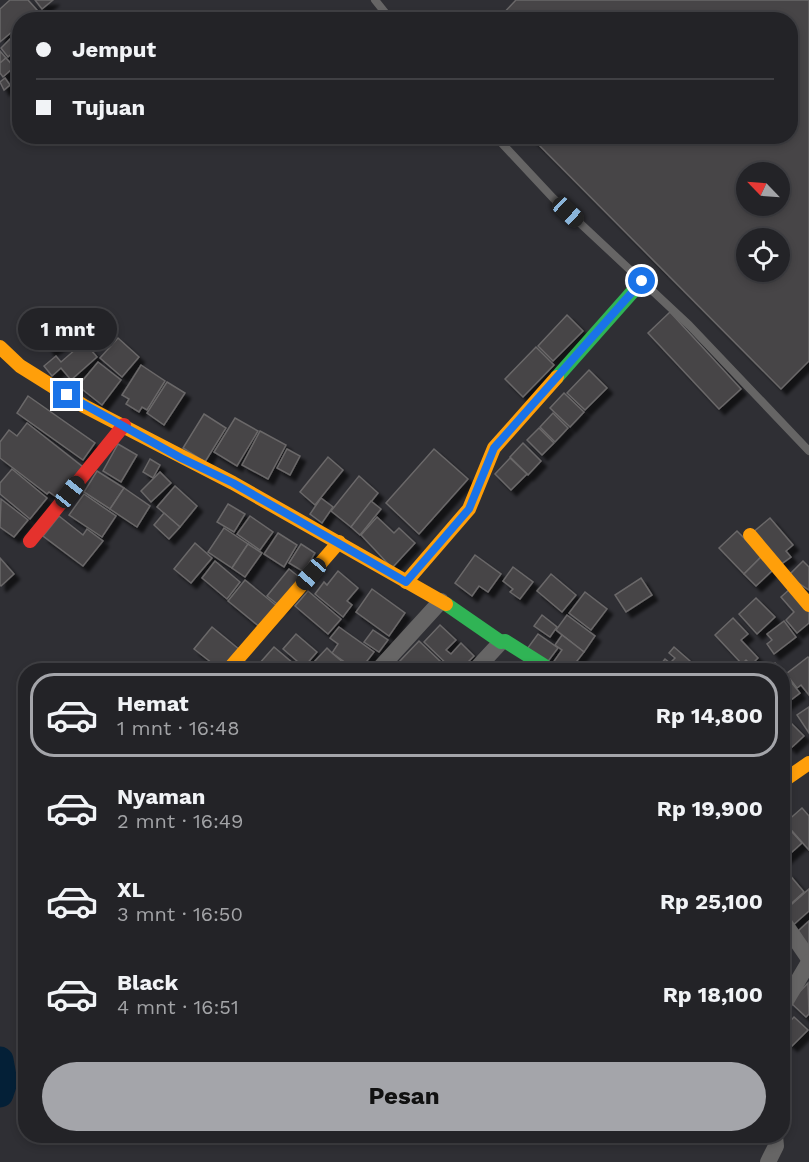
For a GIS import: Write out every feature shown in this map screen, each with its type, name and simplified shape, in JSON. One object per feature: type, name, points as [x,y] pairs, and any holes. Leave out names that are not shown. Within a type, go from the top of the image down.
[{"type":"street","points":[[406,582],[469,509],[494,448],[642,281]]},
{"type":"street","points":[[0,347],[11,360],[49,385],[339,542],[441,601],[501,642],[505,641],[540,663]]},
{"type":"street","points":[[30,541],[124,425]]},
{"type":"street","points":[[750,535],[809,605]]},
{"type":"street","points":[[234,663],[339,542]]},
{"type":"street","points":[[384,663],[441,601]]},
{"type":"street","points":[[482,663],[501,642]]},
{"type":"street","points":[[790,776],[809,763]]},
{"type":"street","points":[[790,932],[809,961],[790,994]]},
{"type":"street","points":[[768,1162],[776,1143]]},
{"type":"lane","points":[[375,0],[385,12]]},
{"type":"lane","points":[[502,144],[553,198],[705,342],[809,451]]},
{"type":"building","points":[[10,0],[28,0],[37,10],[35,12],[12,12],[12,32],[0,42],[0,9]]},
{"type":"building","points":[[35,0],[53,0],[42,9]]},
{"type":"building","points":[[516,0],[809,0],[809,361],[781,389],[538,144],[798,144],[798,12],[505,12]]},
{"type":"building","points":[[12,37],[12,53],[8,57],[1,48]]},
{"type":"building","points":[[0,51],[6,58],[0,63]]},
{"type":"building","points":[[6,58],[12,65],[12,69],[3,77],[0,73],[0,63]]},
{"type":"building","points":[[5,78],[10,85],[4,90],[0,82]]},
{"type":"building","points":[[69,308],[83,330],[50,351],[36,329]]},
{"type":"building","points":[[670,312],[741,389],[719,409],[648,333]]},
{"type":"building","points":[[567,315],[583,331],[553,361],[538,346]]},
{"type":"building","points":[[118,338],[139,357],[122,377],[100,358]]},
{"type":"building","points":[[84,342],[97,357],[71,380],[61,368],[52,376],[44,366],[56,356],[61,362]]},
{"type":"building","points":[[536,347],[554,365],[523,397],[505,379]]},
{"type":"building","points":[[98,362],[121,380],[102,405],[78,386]]},
{"type":"building","points":[[141,365],[165,381],[147,410],[142,407],[139,412],[126,404],[129,399],[122,395]]},
{"type":"building","points":[[589,370],[607,388],[585,410],[567,393]]},
{"type":"building","points":[[167,382],[185,393],[164,425],[147,413]]},
{"type":"building","points":[[564,393],[584,412],[570,427],[550,408]]},
{"type":"building","points":[[28,396],[95,443],[83,460],[17,413]]},
{"type":"building","points":[[553,413],[568,428],[555,442],[540,427]]},
{"type":"building","points":[[204,414],[226,428],[205,462],[183,448]]},
{"type":"building","points":[[235,418],[258,431],[237,466],[214,452]]},
{"type":"building","points":[[27,423],[83,467],[59,499],[49,492],[47,494],[0,458],[0,442],[9,430],[17,436]]},
{"type":"building","points":[[539,428],[554,443],[542,455],[527,440]]},
{"type":"building","points":[[260,431],[286,445],[268,479],[242,465]]},
{"type":"building","points":[[523,443],[541,461],[528,475],[510,457]]},
{"type":"building","points":[[118,444],[137,455],[121,482],[103,471]]},
{"type":"building","points":[[287,449],[300,456],[290,475],[277,468]]},
{"type":"building","points":[[434,449],[468,479],[419,534],[386,503]]},
{"type":"building","points":[[328,457],[343,470],[315,505],[300,492]]},
{"type":"building","points":[[510,458],[527,474],[511,490],[495,474]]},
{"type":"building","points":[[150,459],[160,465],[153,478],[143,472]]},
{"type":"building","points":[[12,469],[47,498],[30,519],[0,494],[0,483]]},
{"type":"building","points":[[97,471],[124,488],[110,509],[84,492]]},
{"type":"building","points":[[160,472],[171,483],[151,502],[141,491]]},
{"type":"building","points":[[359,476],[378,493],[351,527],[331,511]]},
{"type":"building","points":[[175,486],[197,506],[180,527],[157,507]]},
{"type":"building","points":[[124,488],[150,506],[137,527],[110,509]]},
{"type":"building","points":[[84,494],[116,516],[102,537],[69,515]]},
{"type":"building","points":[[321,498],[333,507],[322,523],[310,514]]},
{"type":"building","points":[[1,499],[28,520],[14,537],[0,527]]},
{"type":"building","points":[[371,501],[381,509],[360,535],[351,527]]},
{"type":"building","points":[[228,504],[245,514],[234,532],[217,522]]},
{"type":"building","points":[[164,513],[180,527],[169,539],[154,525]]},
{"type":"building","points":[[59,516],[83,535],[87,529],[103,541],[83,566],[43,536]]},
{"type":"building","points":[[250,516],[273,532],[260,550],[237,534]]},
{"type":"building","points":[[377,517],[394,533],[399,528],[415,543],[392,568],[361,535]]},
{"type":"building","points":[[770,518],[793,545],[786,551],[791,557],[780,565],[752,533]]},
{"type":"building","points":[[224,528],[248,544],[232,568],[208,552]]},
{"type":"building","points":[[737,531],[762,556],[744,574],[719,548]]},
{"type":"building","points":[[278,533],[297,545],[284,567],[264,554]]},
{"type":"building","points":[[195,543],[212,558],[191,583],[174,569]]},
{"type":"building","points":[[248,544],[262,553],[245,577],[232,568]]},
{"type":"building","points":[[301,544],[315,553],[304,572],[289,563]]},
{"type":"building","points":[[475,555],[501,574],[488,592],[479,586],[472,596],[455,583]]},
{"type":"building","points":[[762,556],[774,569],[756,586],[744,574]]},
{"type":"building","points":[[0,558],[14,574],[1,586],[0,585]]},
{"type":"building","points":[[215,561],[240,582],[227,599],[202,578]]},
{"type":"building","points":[[803,561],[809,567],[809,590],[788,576]]},
{"type":"building","points":[[513,567],[533,582],[520,599],[510,592],[513,589],[503,581]]},
{"type":"building","points":[[289,569],[303,580],[281,607],[267,596]]},
{"type":"building","points":[[338,571],[358,588],[347,601],[352,605],[343,617],[315,594],[324,582],[327,585]]},
{"type":"building","points":[[551,574],[576,595],[562,612],[537,591]]},
{"type":"building","points":[[641,578],[652,595],[626,612],[615,595]]},
{"type":"building","points":[[245,580],[278,607],[261,628],[228,601]]},
{"type":"building","points":[[791,588],[809,609],[809,623],[797,633],[786,620],[794,612],[781,597]]},
{"type":"building","points":[[372,589],[405,613],[389,636],[356,612]]},
{"type":"building","points":[[308,591],[341,619],[328,634],[295,606]]},
{"type":"building","points":[[585,592],[607,609],[591,630],[569,613]]},
{"type":"building","points":[[756,598],[775,617],[757,634],[739,614]]},
{"type":"building","points":[[542,615],[557,627],[550,637],[534,626]]},
{"type":"building","points":[[567,615],[595,636],[584,652],[556,630]]},
{"type":"building","points":[[733,618],[748,634],[741,640],[758,658],[753,663],[746,660],[741,663],[715,635]]},
{"type":"building","points":[[784,621],[796,637],[774,654],[767,644],[772,640],[767,634]]},
{"type":"building","points":[[440,625],[456,640],[446,650],[451,654],[461,643],[474,656],[467,663],[446,663],[424,642]]},
{"type":"building","points":[[212,627],[240,650],[228,663],[212,663],[194,649]]},
{"type":"building","points":[[339,627],[374,652],[365,663],[346,663],[332,653],[338,644],[330,638]]},
{"type":"building","points":[[373,630],[388,640],[379,652],[364,642]]},
{"type":"building","points":[[296,634],[317,652],[307,663],[299,663],[283,649]]},
{"type":"building","points":[[538,634],[558,648],[547,663],[527,649]]},
{"type":"building","points":[[562,635],[584,652],[575,663],[553,663],[562,650],[555,645]]},
{"type":"building","points":[[419,641],[442,663],[400,663]]},
{"type":"building","points":[[274,647],[293,663],[260,663]]},
{"type":"building","points":[[674,647],[690,661],[688,663],[670,663],[675,658],[669,653]]},
{"type":"building","points":[[327,648],[344,663],[315,663]]},
{"type":"building","points":[[809,658],[809,695],[801,685],[797,688],[790,679],[790,671]]},
{"type":"building","points":[[790,681],[800,693],[790,701]]},
{"type":"building","points":[[809,707],[809,733],[797,715]]},
{"type":"building","points":[[790,722],[804,736],[790,747]]},
{"type":"building","points":[[802,808],[809,816],[809,850],[790,829],[790,819]]},
{"type":"building","points":[[790,830],[802,843],[790,854]]},
{"type":"building","points":[[790,875],[804,892],[790,905]]},
{"type":"building","points":[[809,889],[809,911],[791,927],[790,906]]},
{"type":"building","points":[[809,921],[809,946],[797,932]]},
{"type":"building","points":[[808,983],[809,1014],[806,1017],[790,1002]]},
{"type":"building","points":[[794,1017],[808,1030],[792,1046],[790,1044],[790,1021]]},
{"type":"waterway","points":[[0,1060],[4,1082],[0,1094]]},
{"type":"traffic: fast","points":[[557,377],[642,281]]},
{"type":"traffic: fast","points":[[446,604],[501,642],[505,641],[540,663]]},
{"type":"traffic: slow","points":[[0,347],[20,366],[84,406],[233,483],[446,604]]},
{"type":"traffic: slow","points":[[406,582],[469,509],[494,448],[557,377]]},
{"type":"traffic: slow","points":[[750,535],[809,605]]},
{"type":"traffic: slow","points":[[234,663],[339,542]]},
{"type":"traffic: slow","points":[[790,776],[809,763]]},
{"type":"traffic: jam","points":[[30,541],[124,425]]},
{"type":"route","points":[[67,395],[181,458],[233,483],[406,582],[469,509],[494,448],[642,281]]}]
